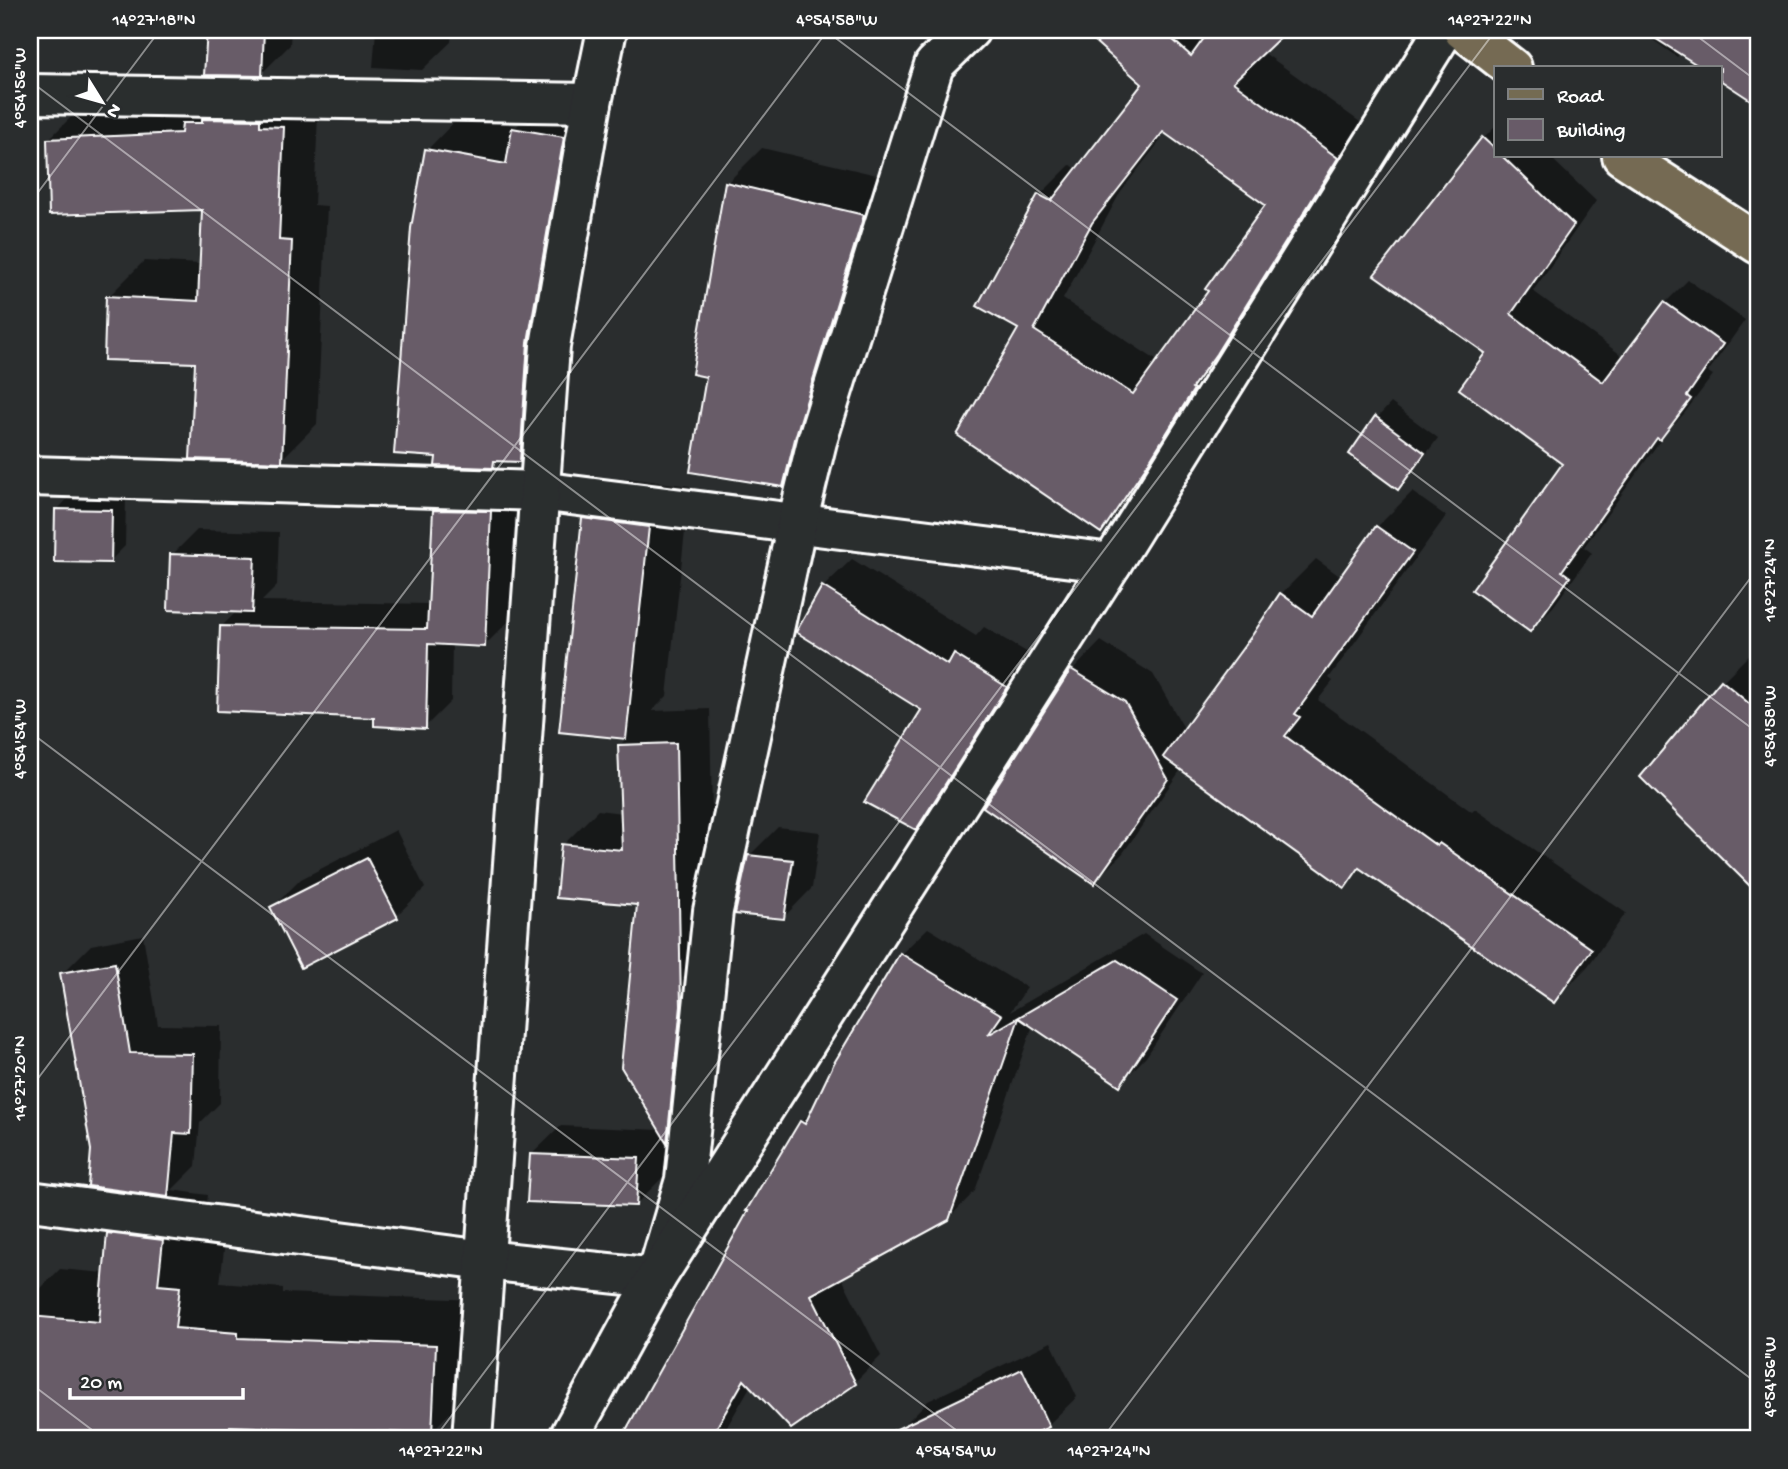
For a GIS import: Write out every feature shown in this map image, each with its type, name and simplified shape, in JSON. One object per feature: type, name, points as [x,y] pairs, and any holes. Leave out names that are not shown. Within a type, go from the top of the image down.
[{"type":"main road","points":[[1463,30],[1509,66]]},
{"type":"main road","points":[[1625,158],[1758,244]]},
{"type":"street","points":[[472,1439],[550,346],[607,30]]},
{"type":"street","points":[[656,1278],[685,1180],[713,911],[817,441],[934,65],[970,30]]},
{"type":"street","points":[[568,1439],[656,1278],[1112,563],[1444,30]]},
{"type":"street","points":[[30,94],[592,103]]},
{"type":"street","points":[[30,476],[539,491],[1112,563]]},
{"type":"street","points":[[30,1201],[485,1260],[656,1278]]},
{"type":"building","points":[[207,30],[264,30],[262,76],[204,75]]},
{"type":"building","points":[[1082,30],[1162,30],[1191,56],[1210,30],[1288,30],[1233,82],[1338,158],[1192,388],[1194,389],[1145,468],[1101,533],[957,435],[1018,329],[977,306],[1038,194],[1051,201],[1142,84]],"holes":[[[1163,132],[1265,205],[1205,289],[1208,291],[1133,394],[1034,330],[1092,223]]]},
{"type":"building","points":[[1642,30],[1758,30],[1758,105],[1722,81],[1722,66],[1699,66]]},
{"type":"building","points":[[202,119],[260,120],[260,126],[284,127],[279,240],[292,241],[282,462],[190,459],[195,363],[104,360],[106,296],[198,301],[202,210],[49,215],[47,139],[181,133],[182,123],[202,123]]},
{"type":"building","points":[[512,128],[564,137],[528,342],[520,462],[494,461],[493,468],[435,466],[436,457],[394,454],[411,228],[425,149],[506,164]]},
{"type":"building","points":[[1482,137],[1494,148],[1494,158],[1504,158],[1574,225],[1511,314],[1603,382],[1664,302],[1723,344],[1687,396],[1691,399],[1660,440],[1657,438],[1562,571],[1570,577],[1530,632],[1472,590],[1562,464],[1459,389],[1485,353],[1374,275]]},
{"type":"building","points":[[725,182],[864,215],[796,435],[783,487],[690,472],[706,377],[692,374]]},
{"type":"building","points":[[1375,416],[1425,453],[1398,490],[1349,454]]},
{"type":"building","points":[[55,509],[112,510],[111,563],[54,562]]},
{"type":"building","points":[[433,510],[491,511],[485,647],[428,644],[426,729],[374,726],[374,718],[217,711],[220,626],[427,629]]},
{"type":"building","points":[[582,518],[649,527],[626,739],[559,732]]},
{"type":"building","points":[[1376,526],[1413,552],[1295,714],[1300,717],[1285,736],[1437,846],[1439,843],[1592,949],[1554,1003],[1359,868],[1345,888],[1163,757],[1280,593],[1312,616]]},
{"type":"building","points":[[170,554],[255,557],[252,613],[168,610]]},
{"type":"building","points":[[822,586],[948,665],[954,654],[1007,687],[916,830],[864,802],[921,710],[796,632]]},
{"type":"building","points":[[1071,669],[1125,702],[1168,779],[1094,884],[983,807]]},
{"type":"building","points":[[1721,680],[1758,711],[1758,894],[1640,777]]},
{"type":"building","points":[[676,743],[681,1006],[667,1143],[621,1067],[637,905],[556,898],[561,844],[622,850],[618,745]]},
{"type":"building","points":[[748,855],[793,860],[784,919],[735,914]]},
{"type":"building","points":[[367,858],[398,918],[301,968],[270,907]]},
{"type":"building","points":[[900,953],[1002,1015],[988,1035],[1117,960],[1177,1000],[1120,1086],[1019,1018],[949,1220],[811,1295],[856,1384],[791,1429],[744,1380],[710,1439],[621,1439],[746,1211],[800,1121],[805,1124],[834,1063]]},
{"type":"building","points":[[115,963],[130,1053],[193,1054],[191,1134],[174,1133],[168,1197],[88,1186],[91,1150],[60,973]]},
{"type":"building","points":[[530,1154],[639,1158],[636,1206],[527,1202]]},
{"type":"building","points":[[107,1233],[163,1240],[158,1285],[180,1287],[175,1328],[238,1333],[238,1338],[436,1345],[432,1434],[230,1426],[228,1439],[30,1439],[30,1316],[99,1322]]},
{"type":"building","points":[[1022,1369],[1049,1427],[1023,1439],[876,1439]]}]
